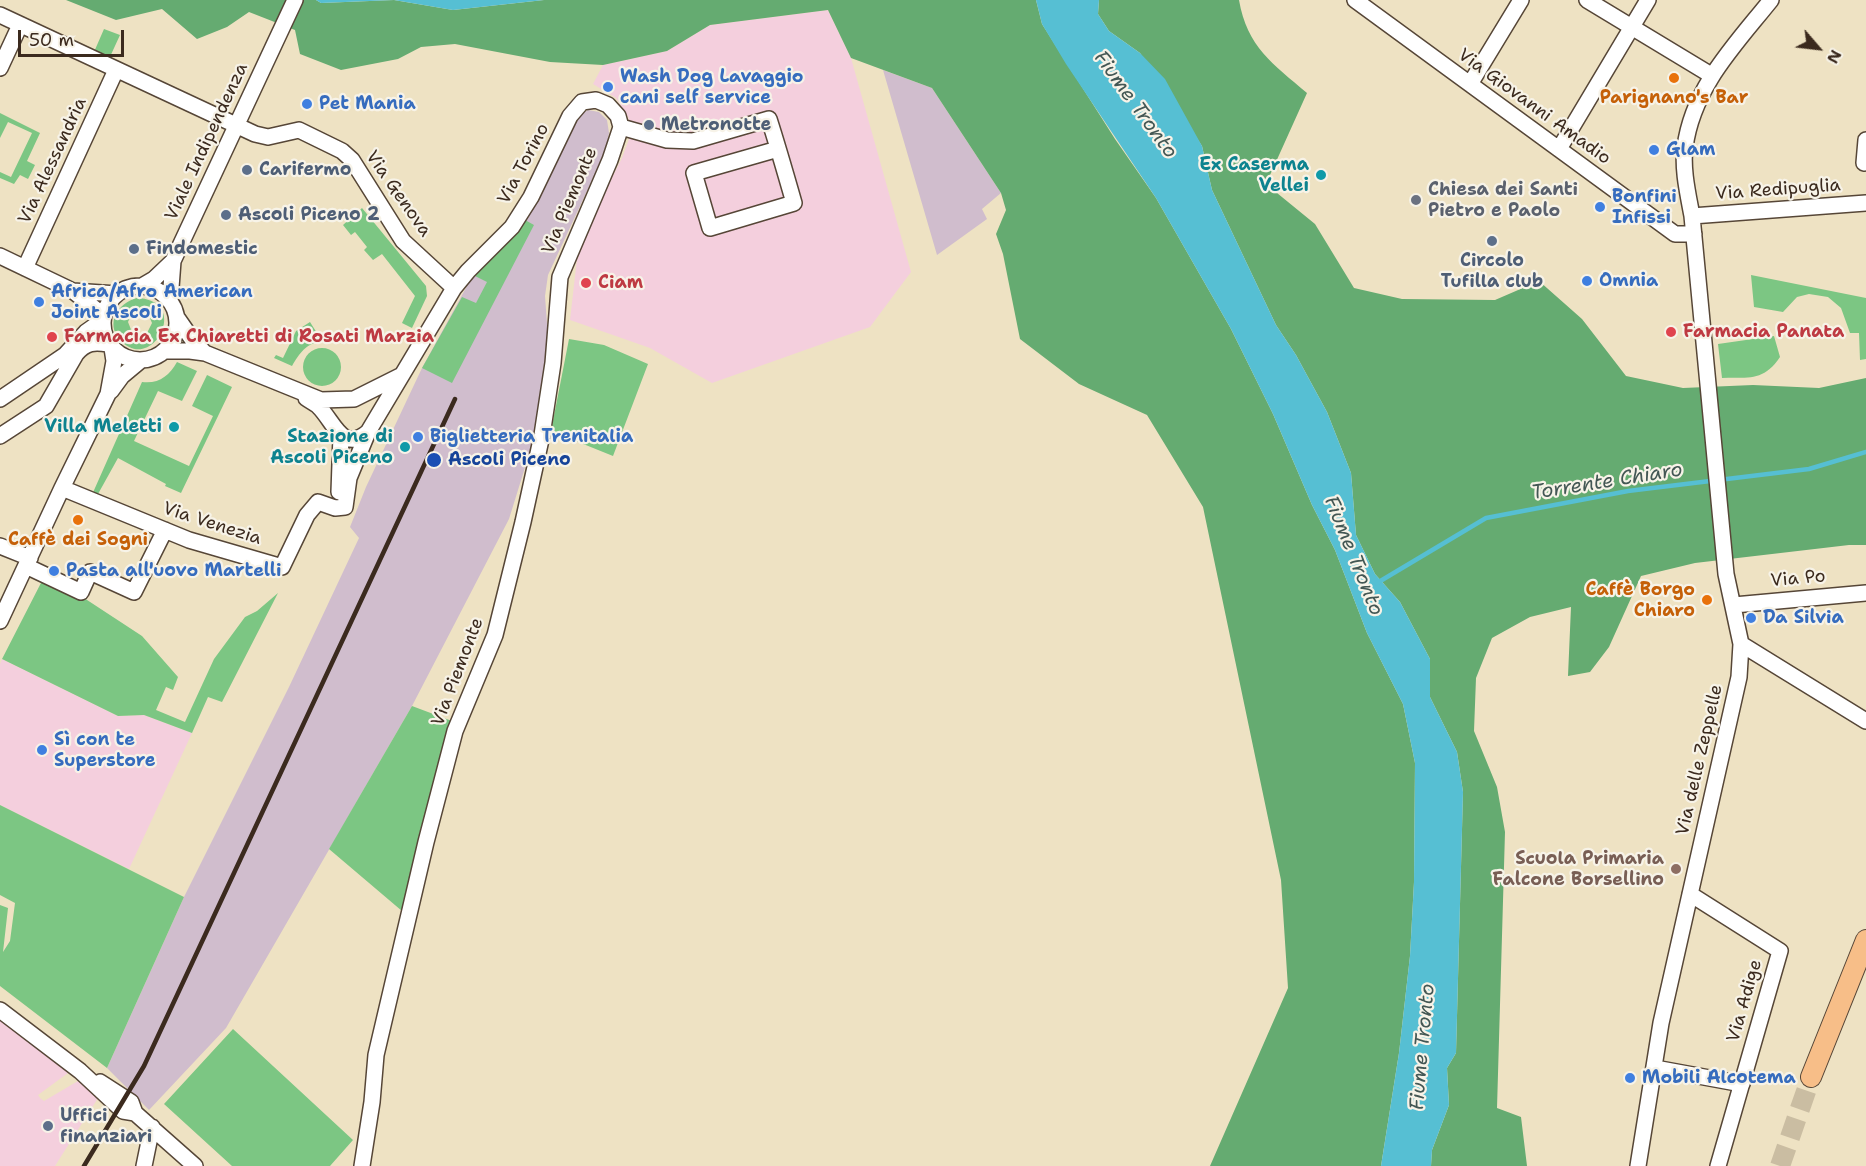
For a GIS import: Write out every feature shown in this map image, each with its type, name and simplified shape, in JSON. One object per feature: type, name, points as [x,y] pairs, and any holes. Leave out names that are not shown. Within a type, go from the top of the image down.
[{"type":"main road","points":[[1811,1077],[1866,940]]},
{"type":"street","name":"Viale Indipendenza","points":[[205,353],[178,319],[170,301],[173,261],[295,0]]},
{"type":"street","name":"Via Giovanni Amadio","points":[[1355,0],[1375,6],[1470,84],[1675,234],[1694,234]]},
{"type":"street","points":[[1470,84],[1521,0]]},
{"type":"street","points":[[1587,0],[1711,75]]},
{"type":"street","points":[[1558,149],[1648,0]]},
{"type":"street","name":"Via delle Zeppelle","points":[[1638,1166],[1661,1023],[1739,677],[1741,644],[1726,574],[1685,148],[1690,120],[1711,75],[1771,0]]},
{"type":"street","name":"Via Genova","points":[[0,15],[235,126],[268,137],[299,130],[342,151],[352,160],[403,241],[454,288]]},
{"type":"street","points":[[0,68],[20,25]]},
{"type":"street","name":"Via Alessandria","points":[[25,268],[116,70]]},
{"type":"street","name":"Via Torino","points":[[454,288],[512,227],[531,197],[570,116],[582,102],[596,100],[608,105],[618,116],[621,127]]},
{"type":"street","points":[[621,127],[667,140],[693,141],[769,119],[778,149],[794,203],[710,228],[694,173],[778,149]]},
{"type":"street","name":"Via Piemonte","points":[[362,1166],[372,1102],[376,1055],[426,842],[455,731],[495,635],[523,522],[542,435],[552,363],[560,276],[610,160],[621,127]]},
{"type":"street","points":[[1864,163],[1866,140]]},
{"type":"street","name":"Via Redipuglia","points":[[1692,216],[1866,203]]},
{"type":"street","points":[[0,256],[73,291],[103,318]]},
{"type":"street","name":"Viale Indipendenza","points":[[117,294],[133,286],[142,286],[154,279],[173,261]]},
{"type":"street","points":[[142,286],[163,293],[170,301]]},
{"type":"street","points":[[403,375],[342,403],[334,412],[337,430],[339,488],[335,508],[345,507],[349,478],[370,429],[403,375],[454,288]]},
{"type":"street","points":[[73,291],[117,294]]},
{"type":"street","points":[[108,394],[114,361],[104,332],[103,318],[106,307],[117,294]]},
{"type":"street","points":[[85,301],[86,332]]},
{"type":"street","points":[[0,399],[65,355],[86,332],[103,318]]},
{"type":"street","points":[[0,436],[46,406],[82,347],[90,342],[110,346],[129,360],[149,360],[166,351],[173,342],[178,319]]},
{"type":"street","points":[[166,351],[205,353],[321,400],[361,401],[371,411],[370,429]]},
{"type":"street","points":[[0,621],[108,394],[122,376],[140,361]]},
{"type":"street","points":[[41,372],[49,377],[56,390]]},
{"type":"street","points":[[289,387],[318,406],[337,430],[355,439],[370,429]]},
{"type":"street","name":"Via Venezia","points":[[62,488],[189,540],[282,567],[307,515],[318,502],[335,508]]},
{"type":"street","points":[[0,546],[81,592],[90,572],[134,592],[165,530]]},
{"type":"street","name":"Via Po","points":[[1734,605],[1866,593]]},
{"type":"street","points":[[1741,644],[1866,721]]},
{"type":"street","name":"Via Adige","points":[[1690,894],[1780,951],[1718,1166]]},
{"type":"street","points":[[0,1010],[80,1071],[130,1102],[135,1113],[195,1166]]},
{"type":"street","points":[[1654,1068],[1742,1084]]},
{"type":"street","points":[[144,1166],[152,1127]]},
{"type":"shaded area","points":[[828,10],[851,58],[911,272],[870,327],[712,383],[650,348],[570,320],[577,259],[594,213],[622,158],[632,131],[628,117],[616,98],[593,84],[603,65],[667,51],[710,25]]},
{"type":"shaded area","points":[[883,70],[932,88],[1001,193],[982,209],[987,219],[937,255]]},
{"type":"shaded area","points":[[588,110],[599,112],[607,120],[609,133],[606,150],[548,275],[545,296],[549,351],[536,432],[509,519],[412,706],[226,1028],[149,1110],[107,1068],[184,897],[289,687],[359,538],[350,527],[366,487],[422,368],[473,275],[525,220],[577,117]]},
{"type":"shaded area","points":[[2,659],[118,716],[144,715],[192,733],[129,869],[0,805],[0,664]]},
{"type":"shaded area","points":[[0,1017],[68,1073],[38,1095],[40,1098],[44,1101],[78,1081],[98,1098],[55,1166],[0,1166]]},
{"type":"green space","points":[[66,0],[316,0],[321,3],[394,0],[453,10],[544,0],[1036,0],[1042,24],[1115,139],[1156,198],[1231,329],[1273,414],[1312,505],[1335,550],[1367,633],[1403,704],[1415,763],[1414,882],[1410,956],[1399,1053],[1381,1166],[1210,1166],[1288,988],[1281,880],[1203,507],[1147,415],[1079,384],[1020,339],[1003,254],[996,234],[1006,210],[1001,193],[932,88],[851,58],[828,10],[710,25],[667,51],[603,65],[550,62],[455,44],[421,47],[398,59],[341,70],[300,54],[295,30],[249,12],[227,27],[197,39],[162,9],[116,20]]},
{"type":"green space","points":[[1099,0],[1239,0],[1248,30],[1263,53],[1307,93],[1266,184],[1315,224],[1354,288],[1402,299],[1495,300],[1539,281],[1582,319],[1626,376],[1683,388],[1753,385],[1819,388],[1866,378],[1866,545],[1695,563],[1641,576],[1609,647],[1590,672],[1568,676],[1571,607],[1530,617],[1492,638],[1476,678],[1474,731],[1497,787],[1505,832],[1497,1108],[1521,1117],[1527,1166],[1431,1166],[1432,1150],[1449,1105],[1447,1068],[1456,1053],[1463,792],[1457,752],[1430,697],[1430,659],[1400,602],[1375,574],[1356,535],[1351,473],[1327,412],[1296,355],[1276,325],[1212,190],[1202,146],[1140,53],[1109,31],[1098,14]]},
{"type":"green space","points":[[104,29],[120,35],[109,59],[94,52]]},
{"type":"green space","points":[[0,113],[40,133],[27,161],[35,165],[28,179],[20,175],[14,184],[0,178],[0,172],[11,177],[32,133],[8,122],[0,138]]},
{"type":"green space","points":[[362,208],[426,286],[427,296],[412,328],[402,323],[415,296],[382,254],[373,260],[364,250],[367,247],[355,232],[351,235],[343,225]]},
{"type":"green space","points":[[525,220],[534,225],[452,383],[422,368],[462,297],[476,303],[487,282],[473,275]]},
{"type":"green space","points":[[1751,275],[1866,298],[1866,359],[1860,360],[1859,333],[1850,333],[1841,308],[1828,297],[1809,294],[1797,297],[1783,312],[1754,307]]},
{"type":"green space","points":[[137,298],[153,302],[162,310],[164,321],[161,333],[154,343],[144,348],[132,348],[120,340],[116,334],[114,321],[116,314],[124,304]],"holes":[[[142,312],[149,316],[152,323],[147,333],[139,336],[132,332],[128,322],[131,315]]]},
{"type":"green space","points":[[310,322],[322,341],[307,347],[292,366],[274,358],[276,355],[283,358],[296,331]]},
{"type":"green space","points":[[1774,336],[1780,357],[1768,371],[1748,378],[1722,378],[1718,344]]},
{"type":"green space","points":[[569,339],[604,345],[648,364],[613,456],[551,431]]},
{"type":"green space","points":[[322,348],[335,354],[341,367],[335,380],[322,386],[309,380],[303,367],[309,354]]},
{"type":"green space","points":[[177,362],[197,371],[182,401],[158,391],[134,441],[189,466],[213,416],[192,406],[207,375],[232,387],[181,493],[118,458],[98,494],[117,504],[91,497],[142,382],[154,382],[163,378]]},
{"type":"green space","points":[[43,579],[84,598],[142,636],[178,677],[173,690],[166,687],[156,710],[185,722],[214,659],[245,617],[257,611],[278,593],[222,702],[208,697],[192,733],[144,715],[118,716],[2,659]]},
{"type":"green space","points":[[412,706],[452,721],[420,831],[402,911],[329,849]]},
{"type":"green space","points":[[0,805],[184,897],[107,1068],[0,986],[0,905],[8,908],[3,952],[10,941],[15,903],[0,895]]},
{"type":"green space","points":[[233,1029],[353,1140],[330,1166],[232,1166],[164,1104]]},
{"type":"water","points":[[316,0],[394,0],[321,3]]},
{"type":"water","points":[[394,0],[544,0],[453,10]]},
{"type":"water","name":"Fiume Tronto","points":[[1036,0],[1099,0],[1098,14],[1109,31],[1140,53],[1165,79],[1202,146],[1212,190],[1276,325],[1296,355],[1327,412],[1351,473],[1356,535],[1375,574],[1400,602],[1430,659],[1430,697],[1457,752],[1463,792],[1456,1053],[1447,1068],[1449,1105],[1432,1150],[1431,1166],[1381,1166],[1399,1053],[1410,956],[1414,882],[1415,763],[1403,704],[1367,633],[1335,550],[1312,505],[1273,414],[1231,329],[1156,198],[1066,64],[1042,24]]},
{"type":"waterway","name":"Torrente Chiaro","points":[[1377,583],[1486,518],[1628,491],[1809,469],[1866,452]]},
{"type":"tunnel","points":[[1780,1166],[1811,1077]]},
{"type":"railway","points":[[84,1166],[144,1066],[455,399]]},
{"type":"place","name":"Parignano's Bar","points":[[1674,78]]},
{"type":"place","name":"Wash Dog Lavaggio cani self service","points":[[608,87]]},
{"type":"place","name":"Pet Mania","points":[[307,104]]},
{"type":"place","name":"Metronotte","points":[[649,125]]},
{"type":"place","name":"Glam","points":[[1654,150]]},
{"type":"place","name":"Carifermo","points":[[247,170]]},
{"type":"place","name":"Ex Caserma Vellei","points":[[1321,175]]},
{"type":"place","name":"Chiesa dei Santi Pietro e Paolo","points":[[1416,200]]},
{"type":"place","name":"Bonfini Infissi","points":[[1600,207]]},
{"type":"place","name":"Ascoli Piceno 2","points":[[226,215]]},
{"type":"place","name":"Circolo Tufilla club","points":[[1492,241]]},
{"type":"place","name":"Findomestic","points":[[134,249]]},
{"type":"place","name":"Omnia","points":[[1587,281]]},
{"type":"place","name":"Ciam","points":[[586,283]]},
{"type":"place","name":"Africa/Afro American Joint Ascoli","points":[[39,302]]},
{"type":"place","name":"Farmacia Panata","points":[[1671,332]]},
{"type":"place","name":"Farmacia Ex Chiaretti di Rosati Marzia","points":[[52,337]]},
{"type":"place","name":"Villa Meletti","points":[[174,427]]},
{"type":"place","name":"Biglietteria Trenitalia","points":[[418,437]]},
{"type":"place","name":"Stazione di Ascoli Piceno","points":[[405,447]]},
{"type":"place","name":"Ascoli Piceno","points":[[434,460]]},
{"type":"place","name":"Caffè dei Sogni","points":[[78,520]]},
{"type":"place","name":"Pasta all'uovo Martelli","points":[[54,571]]},
{"type":"place","name":"Caffè Borgo Chiaro","points":[[1707,600]]},
{"type":"place","name":"Da Silvia","points":[[1751,618]]},
{"type":"place","name":"Sì con te Superstore","points":[[42,750]]},
{"type":"place","name":"Scuola Primaria Falcone Borsellino","points":[[1676,869]]},
{"type":"place","name":"Mobili Alcotema","points":[[1630,1078]]},
{"type":"place","name":"Uffici finanziari","points":[[48,1126]]}]
